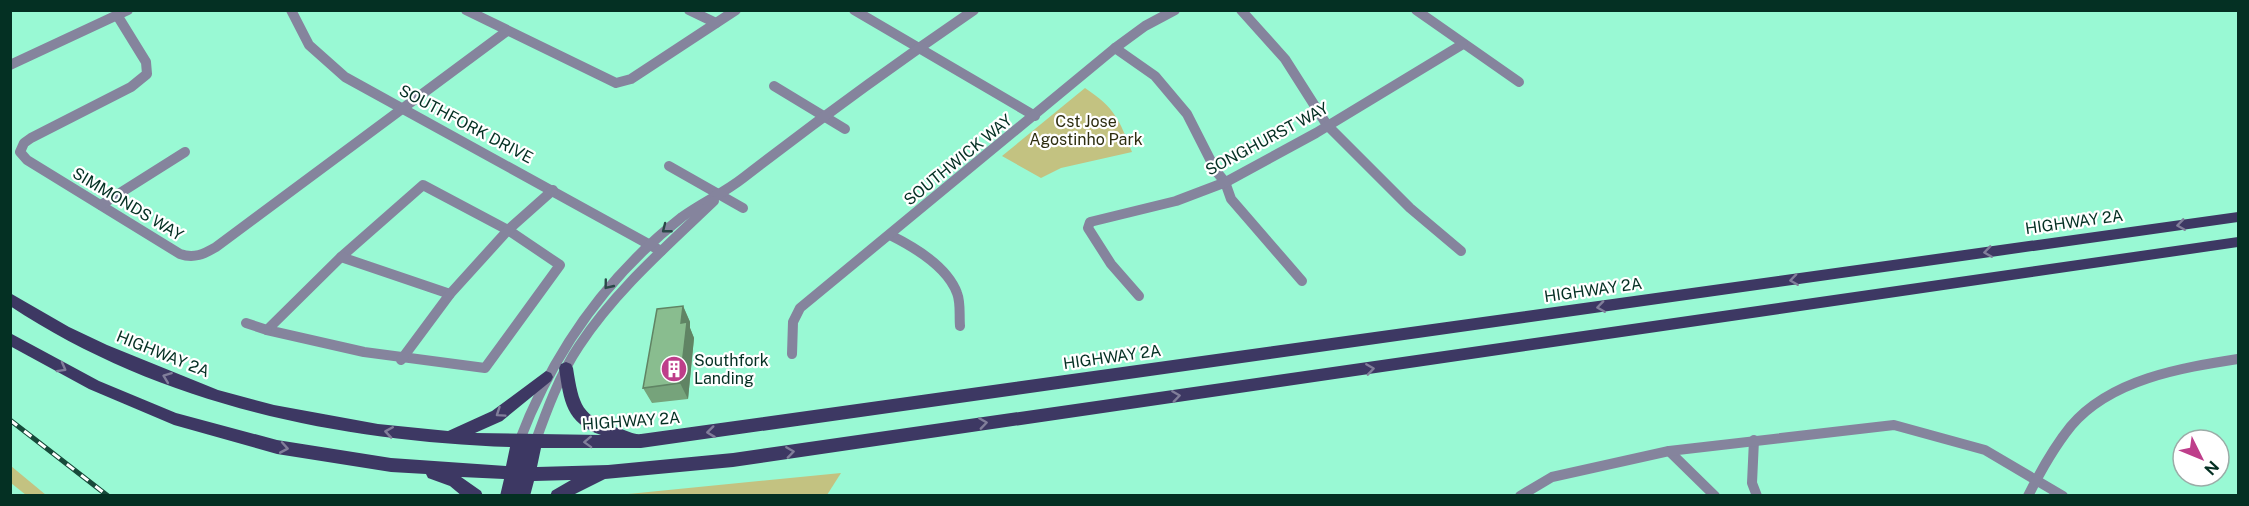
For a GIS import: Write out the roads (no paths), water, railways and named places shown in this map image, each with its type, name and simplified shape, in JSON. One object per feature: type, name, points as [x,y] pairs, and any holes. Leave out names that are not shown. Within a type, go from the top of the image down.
[{"type":"main road","name":"HIGHWAY 2A","points":[[10,298],[37,317],[124,360],[222,398],[298,417],[406,435],[447,438],[535,443],[640,441],[2238,217]]},
{"type":"main road","points":[[10,339],[94,385],[174,419],[277,447],[417,467],[518,474],[608,472],[733,460],[2238,242]]},
{"type":"main road","points":[[566,368],[570,399],[582,419],[591,425],[640,441]]},
{"type":"main road","points":[[447,438],[497,416],[546,377]]},
{"type":"main road","points":[[519,442],[518,474],[522,495]]},
{"type":"main road","points":[[508,495],[535,443]]},
{"type":"main road","points":[[417,467],[455,481],[475,495]]},
{"type":"main road","points":[[558,495],[571,487],[608,472]]},
{"type":"street","points":[[10,65],[128,10]]},
{"type":"street","name":"SOUTHFORK DRIVE","points":[[291,10],[309,45],[320,57],[351,81],[661,250]]},
{"type":"street","points":[[466,10],[616,83],[631,79],[736,10]]},
{"type":"street","points":[[689,10],[716,23]]},
{"type":"street","points":[[854,10],[1035,116]]},
{"type":"street","points":[[519,442],[529,411],[572,332],[611,281],[649,243],[684,215],[721,195],[825,116],[974,10]]},
{"type":"street","name":"SOUTHWICK WAY","points":[[792,354],[793,322],[800,308],[1115,48],[1145,26],[1175,10]]},
{"type":"street","points":[[1241,10],[1285,59],[1327,125],[1410,208],[1461,250]]},
{"type":"street","points":[[1416,10],[1519,82]]},
{"type":"street","name":"SIMMONDS WAY","points":[[117,15],[146,62],[147,74],[131,87],[31,138],[24,143],[20,152],[27,160],[180,254],[192,257],[216,247],[507,31]]},
{"type":"street","name":"SONGHURST WAY","points":[[1139,296],[1122,279],[1106,257],[1088,228],[1090,222],[1177,201],[1225,182],[1327,125],[1463,44]]},
{"type":"street","points":[[1115,48],[1155,76],[1187,114],[1216,171],[1225,182],[1231,199],[1302,281]]},
{"type":"street","points":[[774,86],[845,129]]},
{"type":"street","points":[[101,205],[186,152]]},
{"type":"street","points":[[669,166],[743,208]]},
{"type":"street","points":[[246,323],[287,337],[401,360],[485,368],[560,265],[508,230],[423,185],[341,257],[267,330]]},
{"type":"street","points":[[401,360],[450,294],[508,230],[554,190]]},
{"type":"street","points":[[535,443],[566,368],[578,347],[617,298],[661,250],[721,195]]},
{"type":"street","points":[[890,235],[922,254],[946,276],[957,294],[960,326]]},
{"type":"street","points":[[341,257],[450,294]]},
{"type":"street","points":[[2028,495],[2076,419],[2115,392],[2183,367],[2238,359]]},
{"type":"street","points":[[1520,495],[1552,477],[1669,451],[1894,424],[1985,450],[2063,495]]},
{"type":"street","points":[[1754,440],[1752,483],[1756,495]]},
{"type":"street","points":[[1669,451],[1715,495]]},
{"type":"railway","points":[[10,420],[108,496]]},
{"type":"place","name":"Southfork Landing","points":[[674,369]]},
{"type":"park label","name":"Cst Jose Agostinho Park","points":[[1086,130]]}]
